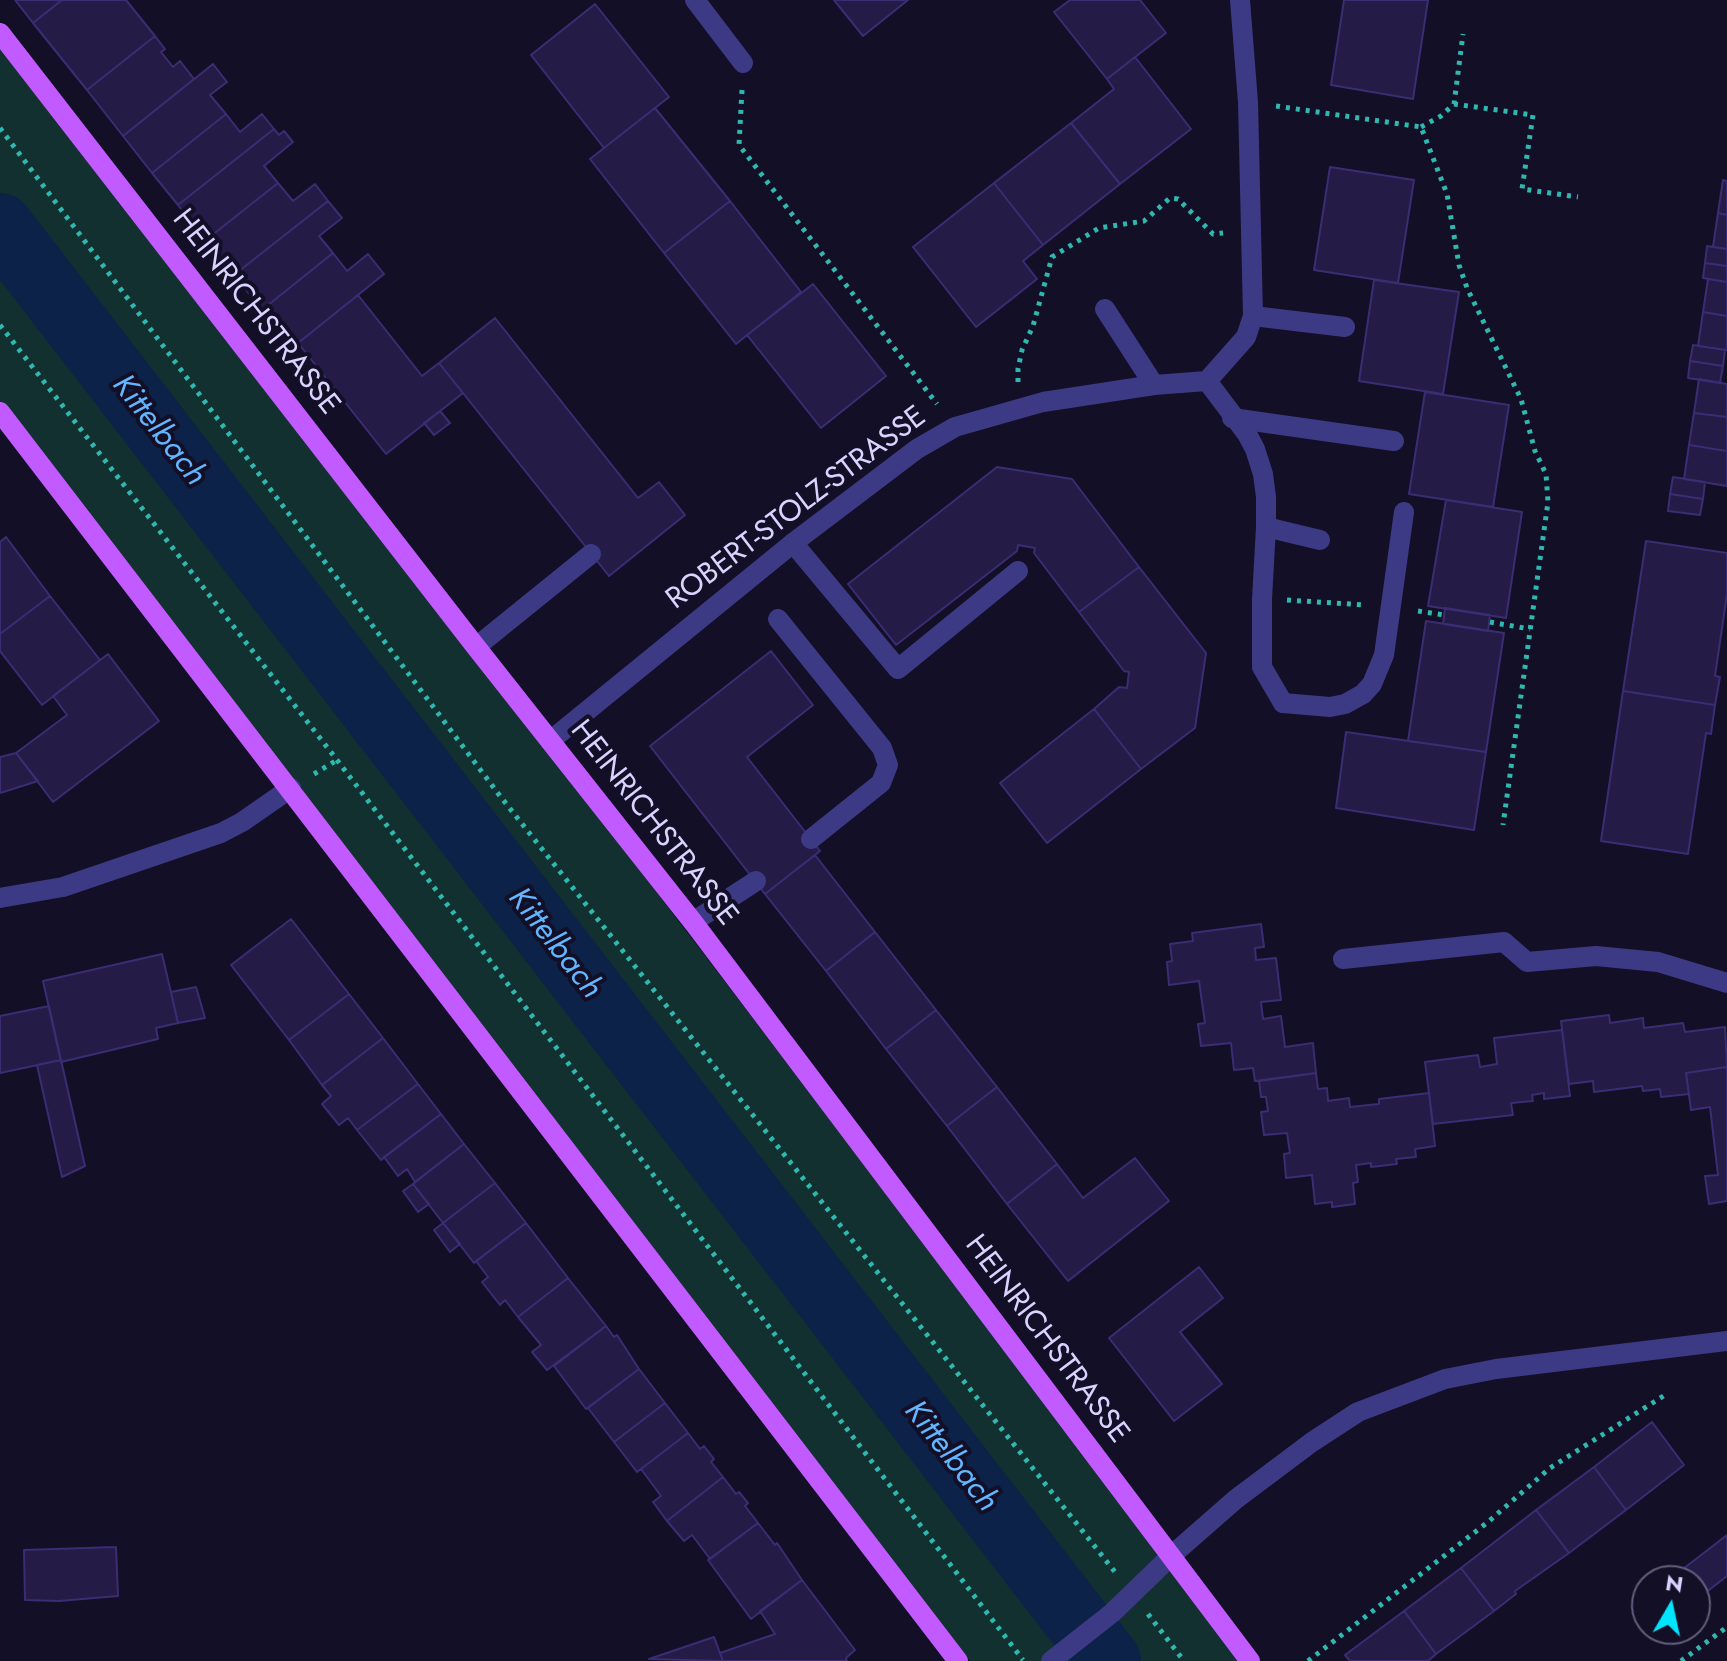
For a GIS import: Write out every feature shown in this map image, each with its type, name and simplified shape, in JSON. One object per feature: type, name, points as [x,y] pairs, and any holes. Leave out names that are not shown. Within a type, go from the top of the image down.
[{"type":"main road","name":"HEINRICHSTRASSE","points":[[0,33],[693,922],[1250,1661]]},
{"type":"main road","points":[[0,412],[958,1661]]},
{"type":"street","points":[[695,0],[743,63]]},
{"type":"street","points":[[1240,0],[1248,102],[1253,316],[1246,337],[1207,381],[1247,434],[1263,474],[1266,527],[1262,667],[1283,703],[1330,707],[1345,704],[1363,694],[1372,684],[1384,655],[1404,512]]},
{"type":"street","points":[[1105,309],[1154,385]]},
{"type":"street","points":[[1253,316],[1345,327]]},
{"type":"street","name":"ROBERT-STOLZ-STRASSE","points":[[550,741],[793,543],[917,449],[955,427],[1019,407],[1154,385],[1207,381]]},
{"type":"street","points":[[1232,418],[1394,441]]},
{"type":"street","points":[[1266,527],[1320,540]]},
{"type":"street","points":[[793,543],[898,669],[1018,571]]},
{"type":"street","points":[[476,647],[591,554]]},
{"type":"street","points":[[778,619],[882,748],[888,765],[881,783],[811,839]]},
{"type":"street","points":[[0,898],[63,887],[221,833],[291,788]]},
{"type":"street","points":[[693,922],[756,881]]},
{"type":"street","points":[[1343,959],[1504,942],[1527,962],[1596,956],[1658,962],[1727,983]]},
{"type":"street","points":[[1053,1660],[1112,1613],[1236,1499],[1358,1412],[1445,1379],[1496,1369],[1727,1341]]},
{"type":"path","points":[[1248,102],[1421,127],[1441,116],[1454,104],[1463,34]]},
{"type":"path","points":[[743,63],[739,145],[955,427]]},
{"type":"path","points":[[1454,104],[1533,115],[1522,189],[1578,197]]},
{"type":"path","points":[[1421,127],[1447,194],[1459,265],[1467,288],[1521,399],[1535,451],[1546,474],[1548,502],[1503,825]]},
{"type":"path","points":[[0,128],[500,796],[1184,1661]]},
{"type":"path","points":[[1019,407],[1018,369],[1052,257],[1099,228],[1144,221],[1170,198],[1178,199],[1213,234],[1250,230]]},
{"type":"path","points":[[0,325],[337,760],[1023,1661]]},
{"type":"path","points":[[1262,599],[1391,607],[1444,615]]},
{"type":"path","points":[[1490,622],[1530,629]]},
{"type":"path","points":[[1308,1661],[1488,1522],[1550,1468],[1665,1395]]},
{"type":"path","points":[[1681,1661],[1727,1627]]},
{"type":"green space","points":[[0,42],[545,746],[1243,1661],[970,1661],[0,404]]},
{"type":"building","points":[[15,0],[62,0],[33,23]]},
{"type":"building","points":[[62,0],[126,0],[155,36],[87,90],[33,23]]},
{"type":"building","points":[[834,0],[908,0],[863,36]]},
{"type":"building","points":[[1070,0],[1140,0],[1166,33],[1107,79],[1054,12]]},
{"type":"building","points":[[1344,0],[1428,0],[1413,99],[1331,85]]},
{"type":"building","points":[[595,4],[669,97],[604,148],[531,55]]},
{"type":"building","points":[[155,36],[165,49],[161,52],[173,67],[180,61],[194,79],[123,136],[87,90]]},
{"type":"building","points":[[1135,57],[1191,129],[1120,184],[1071,123],[1114,89],[1107,79]]},
{"type":"building","points":[[213,64],[227,82],[210,95],[226,114],[152,173],[123,136]]},
{"type":"building","points":[[655,108],[730,201],[664,253],[590,159]]},
{"type":"building","points":[[226,114],[240,132],[262,114],[274,129],[178,205],[152,173]]},
{"type":"building","points":[[1071,123],[1120,184],[1043,245],[994,183]]},
{"type":"building","points":[[274,129],[279,135],[284,131],[293,142],[264,166],[278,183],[206,240],[178,205]]},
{"type":"building","points":[[1330,167],[1414,180],[1398,283],[1314,270]]},
{"type":"building","points":[[1723,180],[1727,181],[1727,215],[1718,213]]},
{"type":"building","points":[[278,183],[293,201],[315,184],[328,201],[234,275],[206,240]]},
{"type":"building","points":[[994,183],[1043,245],[1023,261],[1037,279],[976,327],[913,247]]},
{"type":"building","points":[[328,201],[342,218],[319,236],[333,253],[262,310],[234,275]]},
{"type":"building","points":[[730,201],[801,292],[736,344],[664,253]]},
{"type":"building","points":[[1718,213],[1727,215],[1727,249],[1713,247]]},
{"type":"building","points":[[1707,246],[1727,249],[1727,266],[1705,263]]},
{"type":"building","points":[[333,253],[347,271],[368,254],[384,274],[292,348],[262,310]]},
{"type":"building","points":[[1705,263],[1727,266],[1727,282],[1703,278]]},
{"type":"building","points":[[1708,279],[1727,282],[1727,316],[1703,312]]},
{"type":"building","points":[[1374,280],[1459,292],[1443,394],[1359,381]]},
{"type":"building","points":[[813,284],[886,376],[821,428],[747,335]]},
{"type":"building","points":[[358,295],[422,376],[439,363],[463,393],[386,454],[298,343]]},
{"type":"building","points":[[1703,312],[1727,316],[1727,350],[1698,346]]},
{"type":"building","points":[[495,318],[638,498],[659,482],[685,515],[609,576],[439,363]]},
{"type":"building","points":[[1693,345],[1725,350],[1723,366],[1690,361]]},
{"type":"building","points":[[1690,361],[1723,366],[1720,383],[1688,378]]},
{"type":"building","points":[[1699,379],[1727,384],[1727,417],[1694,413]]},
{"type":"building","points":[[1425,392],[1509,405],[1493,507],[1409,494]]},
{"type":"building","points":[[440,411],[450,423],[434,435],[424,423]]},
{"type":"building","points":[[1694,413],[1727,417],[1727,451],[1689,445]]},
{"type":"building","points":[[1689,445],[1727,451],[1727,486],[1684,479]]},
{"type":"building","points":[[997,467],[1072,479],[1139,567],[1079,612],[1034,553],[1035,548],[1018,545],[1017,551],[896,645],[848,584]]},
{"type":"building","points":[[1673,477],[1705,482],[1703,499],[1670,494]]},
{"type":"building","points":[[1670,494],[1703,499],[1700,515],[1668,511]]},
{"type":"building","points":[[1446,500],[1522,512],[1506,618],[1428,606]]},
{"type":"building","points":[[6,537],[50,596],[0,634],[0,542]]},
{"type":"building","points":[[1646,541],[1727,553],[1727,594],[1715,676],[1720,677],[1715,705],[1623,691]]},
{"type":"building","points":[[1139,567],[1206,653],[1195,728],[1141,769],[1094,709],[1119,687],[1127,688],[1129,672],[1124,671],[1079,612]]},
{"type":"building","points":[[50,596],[100,660],[42,705],[0,651],[0,634]]},
{"type":"building","points":[[1445,608],[1490,615],[1488,631],[1443,624]]},
{"type":"building","points":[[1426,621],[1504,633],[1486,752],[1408,741]]},
{"type":"building","points":[[771,651],[813,705],[747,757],[820,851],[765,894],[650,746]]},
{"type":"building","points":[[108,654],[159,721],[53,802],[16,753],[67,715],[53,696]]},
{"type":"building","points":[[1623,691],[1715,705],[1711,734],[1706,733],[1688,854],[1601,841]]},
{"type":"building","points":[[1094,709],[1141,769],[1047,843],[1000,783]]},
{"type":"building","points":[[1346,732],[1486,752],[1474,830],[1336,808]]},
{"type":"building","points":[[16,753],[38,781],[0,793],[0,757]]},
{"type":"building","points":[[815,855],[875,932],[826,971],[765,894]]},
{"type":"building","points":[[291,919],[349,994],[289,1040],[231,965]]},
{"type":"building","points":[[1261,924],[1264,947],[1255,948],[1256,960],[1276,958],[1281,1000],[1261,1002],[1263,1019],[1281,1016],[1285,1047],[1313,1043],[1316,1073],[1255,1081],[1253,1068],[1234,1070],[1231,1043],[1201,1046],[1198,1024],[1205,1023],[1199,981],[1169,985],[1167,962],[1172,961],[1170,944],[1193,941],[1192,933]]},
{"type":"building","points":[[875,932],[936,1010],[886,1049],[826,971]]},
{"type":"building","points":[[162,954],[178,1023],[156,1028],[158,1039],[61,1062],[43,981]]},
{"type":"building","points":[[196,987],[205,1018],[178,1023],[171,992]]},
{"type":"building","points":[[349,994],[383,1038],[322,1085],[289,1040]]},
{"type":"building","points":[[49,1006],[61,1060],[0,1073],[0,1016]]},
{"type":"building","points":[[936,1010],[997,1087],[947,1126],[886,1049]]},
{"type":"building","points":[[1609,1015],[1610,1023],[1643,1018],[1644,1028],[1683,1023],[1685,1032],[1725,1027],[1727,1067],[1686,1073],[1689,1094],[1661,1097],[1660,1089],[1643,1091],[1642,1086],[1594,1092],[1593,1081],[1569,1084],[1561,1021]]},
{"type":"building","points":[[1562,1030],[1570,1096],[1544,1099],[1544,1093],[1532,1095],[1533,1101],[1511,1103],[1513,1115],[1433,1124],[1425,1062],[1478,1055],[1480,1067],[1497,1064],[1494,1038]]},
{"type":"building","points":[[383,1038],[418,1084],[357,1130],[348,1118],[339,1125],[322,1104],[331,1096],[322,1085]]},
{"type":"building","points":[[61,1060],[85,1166],[62,1177],[37,1065]]},
{"type":"building","points":[[1727,1067],[1727,1201],[1709,1204],[1705,1176],[1718,1175],[1710,1107],[1691,1110],[1686,1073]]},
{"type":"building","points":[[1316,1073],[1318,1089],[1327,1088],[1328,1101],[1349,1098],[1350,1107],[1379,1104],[1379,1099],[1429,1093],[1435,1146],[1415,1149],[1416,1157],[1396,1159],[1397,1164],[1356,1165],[1358,1182],[1353,1183],[1355,1204],[1332,1207],[1332,1202],[1315,1204],[1312,1175],[1286,1178],[1284,1154],[1290,1153],[1287,1133],[1264,1135],[1261,1112],[1268,1111],[1266,1097],[1261,1097],[1259,1081]]},
{"type":"building","points":[[418,1084],[441,1114],[381,1160],[357,1130]]},
{"type":"building","points":[[997,1087],[1057,1164],[1007,1204],[947,1126]]},
{"type":"building","points":[[441,1114],[464,1144],[415,1182],[407,1169],[398,1176],[384,1157]]},
{"type":"building","points":[[464,1144],[495,1183],[443,1223],[413,1184]]},
{"type":"building","points":[[1135,1158],[1169,1201],[1068,1281],[1007,1204],[1057,1164],[1083,1198]]},
{"type":"building","points":[[495,1183],[526,1223],[474,1263],[443,1223]]},
{"type":"building","points":[[413,1184],[429,1204],[418,1212],[403,1191]]},
{"type":"building","points":[[443,1223],[460,1244],[450,1252],[434,1230]]},
{"type":"building","points":[[526,1223],[568,1278],[518,1317],[505,1300],[500,1305],[482,1282],[488,1277],[476,1261]]},
{"type":"building","points":[[1199,1267],[1223,1298],[1180,1332],[1222,1384],[1174,1421],[1109,1338]]},
{"type":"building","points":[[568,1278],[606,1326],[547,1370],[532,1352],[541,1345],[518,1317]]},
{"type":"building","points":[[606,1326],[614,1337],[617,1335],[639,1369],[586,1409],[554,1366]]},
{"type":"building","points":[[639,1369],[665,1403],[614,1442],[588,1408]]},
{"type":"building","points":[[665,1403],[688,1433],[637,1472],[614,1442]]},
{"type":"building","points":[[1652,1422],[1684,1465],[1626,1510],[1594,1467]]},
{"type":"building","points":[[688,1433],[700,1449],[704,1446],[723,1477],[667,1521],[653,1502],[661,1496],[641,1469]]},
{"type":"building","points":[[1594,1467],[1626,1510],[1569,1553],[1536,1510]]},
{"type":"building","points":[[723,1477],[736,1494],[739,1492],[748,1503],[745,1506],[758,1523],[710,1559],[692,1535],[684,1541],[667,1521]]},
{"type":"building","points":[[1536,1510],[1569,1553],[1515,1591],[1516,1594],[1494,1611],[1461,1568]]},
{"type":"building","points":[[758,1523],[775,1545],[777,1543],[802,1580],[751,1619],[708,1560]]},
{"type":"building","points":[[1727,1535],[1727,1576],[1711,1588],[1711,1565],[1688,1565]]},
{"type":"building","points":[[116,1547],[118,1596],[59,1601],[25,1600],[24,1550]]},
{"type":"building","points":[[1461,1568],[1494,1611],[1436,1654],[1404,1611]]},
{"type":"building","points":[[802,1580],[855,1650],[846,1658],[847,1661],[723,1661],[720,1653],[775,1634],[760,1611]]},
{"type":"building","points":[[1404,1611],[1436,1654],[1428,1661],[1350,1661],[1345,1655]]},
{"type":"building","points":[[714,1637],[723,1661],[649,1659]]},
{"type":"waterway","name":"Kittelbach","points":[[0,226],[1108,1661]]}]
